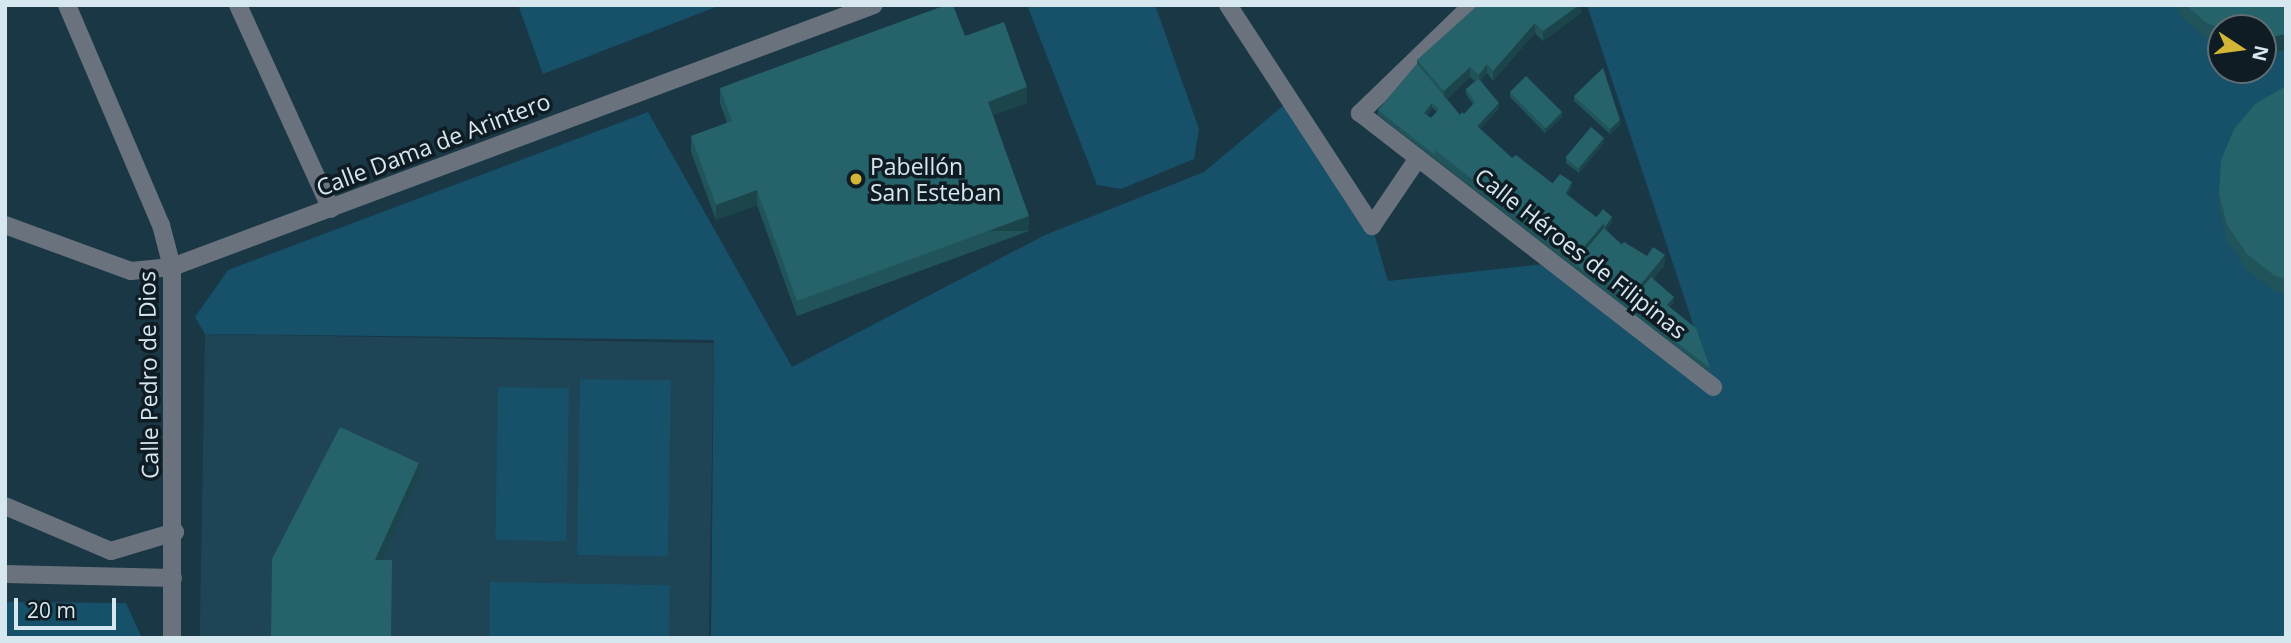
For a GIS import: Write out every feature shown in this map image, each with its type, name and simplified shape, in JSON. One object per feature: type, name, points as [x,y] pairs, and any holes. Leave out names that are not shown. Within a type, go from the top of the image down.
[{"type":"street","name":"Calle Pedro de Dios","points":[[67,5],[161,225],[172,267],[175,532],[172,638]]},
{"type":"street","points":[[238,5],[331,209]]},
{"type":"street","name":"Calle Dama de Arintero","points":[[5,225],[131,271],[172,267],[874,5]]},
{"type":"street","points":[[1228,5],[1373,226],[1418,158]]},
{"type":"street","name":"Calle Héroes de Filipinas","points":[[1472,5],[1360,113],[1713,387]]},
{"type":"street","points":[[5,506],[111,551],[175,532]]},
{"type":"street","points":[[5,573],[173,579]]},
{"type":"shaded area","points":[[518,5],[721,5],[543,74]]},
{"type":"shaded area","points":[[1027,5],[1155,5],[1199,129],[1194,159],[1121,189],[1097,185]]},
{"type":"shaded area","points":[[1587,5],[2286,5],[2286,638],[711,638],[714,340],[205,334],[195,317],[228,270],[648,112],[792,367],[1045,235],[1204,172],[1290,100],[1372,226],[1388,281],[1554,263],[1696,333]]},
{"type":"shaded area","points":[[205,334],[714,343],[709,638],[200,638]]},
{"type":"shaded area","points":[[580,379],[671,381],[668,557],[577,555]]},
{"type":"shaded area","points":[[498,387],[569,388],[566,541],[495,540]]},
{"type":"shaded area","points":[[490,582],[670,585],[669,638],[489,638]]},
{"type":"shaded area","points":[[5,602],[126,603],[142,638],[5,638]]},
{"type":"building","name":"Pabellón San Esteban","points":[[946,5],[953,5],[965,36],[1004,22],[1027,87],[988,102],[1029,216],[797,301],[757,190],[716,205],[691,136],[732,121],[720,88]]},
{"type":"building","points":[[1478,5],[1579,5],[1543,31],[1535,23],[1493,71],[1487,64],[1479,75],[1470,67],[1444,91],[1417,60]]},
{"type":"building","points":[[2186,5],[2286,5],[2286,34],[2277,36],[2277,14],[2207,14],[2207,23]]},
{"type":"building","points":[[1417,64],[1460,115],[1435,150],[1435,155],[1378,110]],"holes":[[[1432,103],[1439,109],[1431,118],[1424,113]]]},
{"type":"building","points":[[1603,68],[1620,120],[1610,129],[1574,96]]},
{"type":"building","points":[[1526,76],[1562,112],[1546,128],[1510,92]]},
{"type":"building","points":[[1479,79],[1499,103],[1477,126],[1464,114],[1475,102],[1466,89]]},
{"type":"building","points":[[2286,86],[2286,279],[2275,276],[2247,254],[2227,225],[2219,193],[2221,160],[2234,129],[2255,104]]},
{"type":"building","points":[[1462,112],[1512,158],[1516,155],[1604,223],[1574,259],[1435,150]]},
{"type":"building","points":[[1591,127],[1604,138],[1578,169],[1565,158]]},
{"type":"building","points":[[1560,174],[1572,182],[1565,194],[1552,184]]},
{"type":"building","points":[[1603,209],[1612,217],[1604,228],[1604,223],[1596,218]]},
{"type":"building","points":[[1604,228],[1622,245],[1596,276],[1596,280],[1574,263]]},
{"type":"building","points":[[1624,242],[1647,256],[1653,247],[1665,255],[1628,300],[1596,276]]},
{"type":"building","points":[[1651,277],[1674,297],[1667,305],[1696,328],[1710,368],[1628,305]]},
{"type":"building","points":[[340,427],[419,463],[375,560],[392,560],[391,638],[271,638],[272,559]]},
{"type":"place","name":"Pabellón San Esteban","points":[[856,179]]}]
